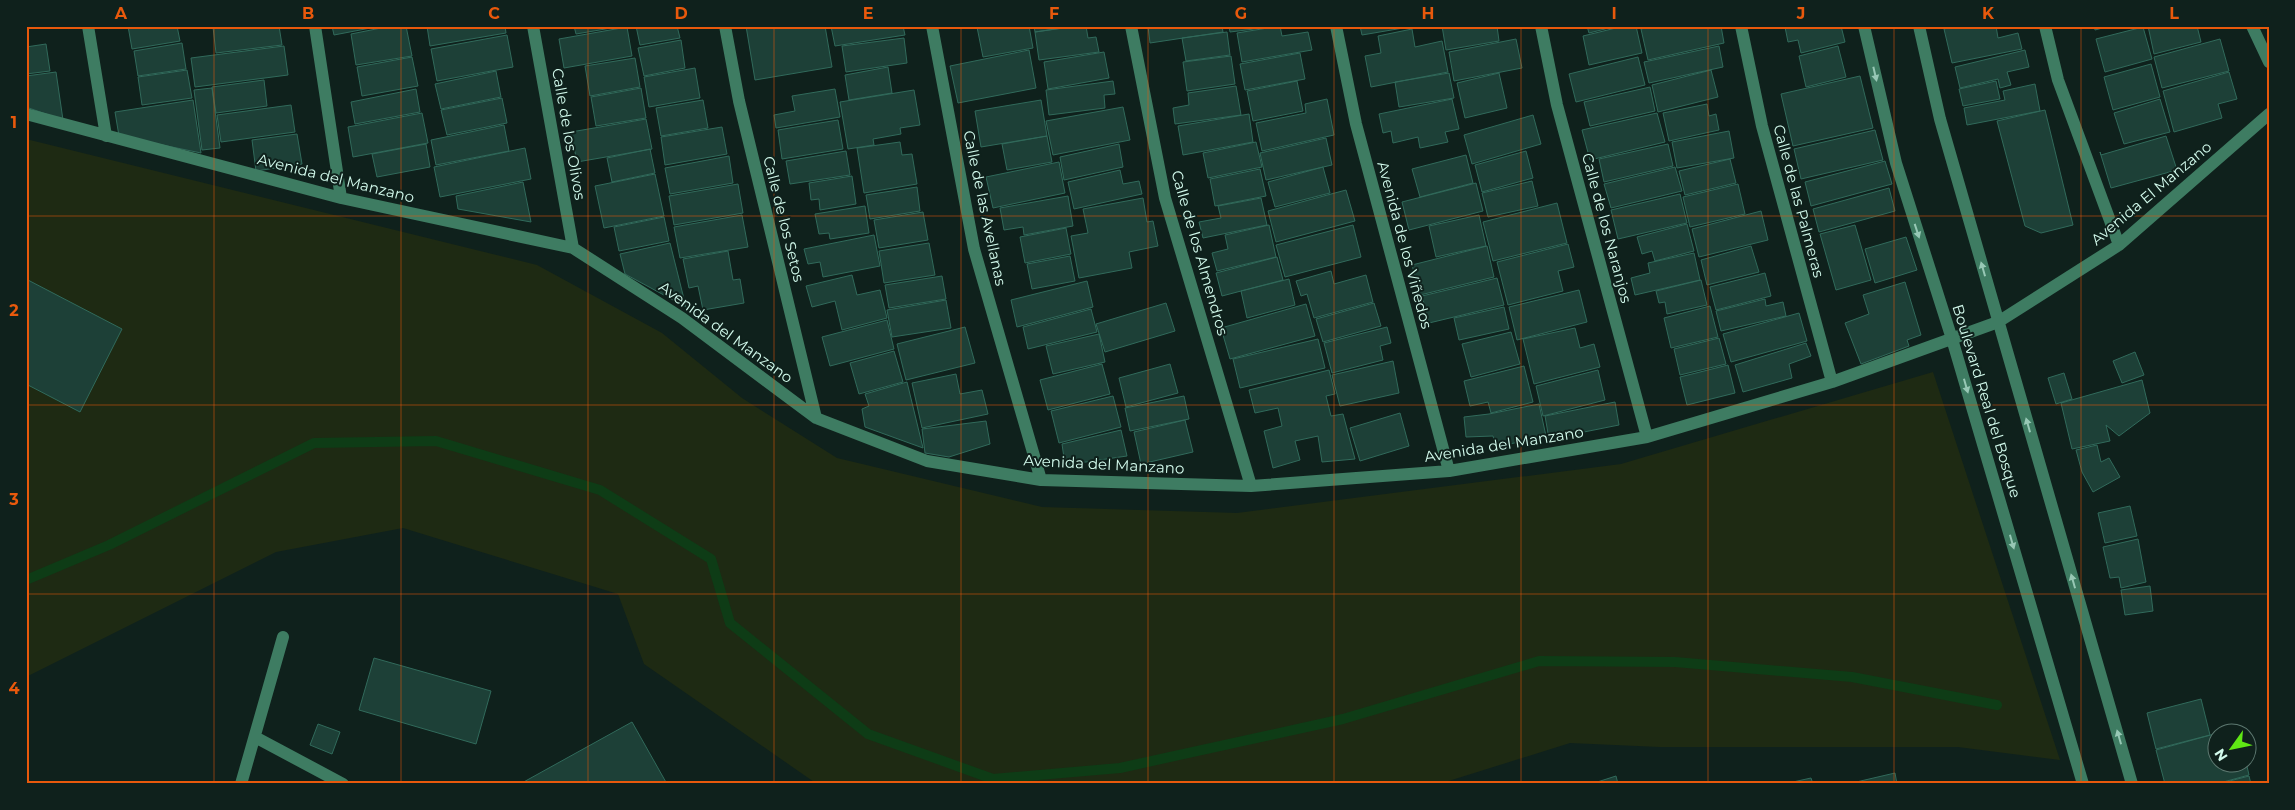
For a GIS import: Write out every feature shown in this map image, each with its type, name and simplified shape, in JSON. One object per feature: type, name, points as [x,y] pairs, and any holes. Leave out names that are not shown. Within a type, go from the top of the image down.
[{"type":"street","points":[[88,26],[106,136]]},
{"type":"street","points":[[315,26],[341,198]]},
{"type":"street","name":"Calle de los Olivos","points":[[533,26],[573,248]]},
{"type":"street","name":"Calle de los Setos","points":[[725,26],[739,100],[816,418]]},
{"type":"street","name":"Calle de las Avellanas","points":[[932,26],[974,249],[1041,480]]},
{"type":"street","name":"Calle de los Almendros","points":[[1130,26],[1165,198],[1251,486]]},
{"type":"street","name":"Avenida de los Viñedos","points":[[1336,26],[1356,124],[1448,471]]},
{"type":"street","name":"Calle de los Naranjos","points":[[1541,26],[1557,105],[1647,437]]},
{"type":"street","name":"Calle de las Palmeras","points":[[1741,26],[1762,126],[1832,382]]},
{"type":"street","name":"Boulevard Real del Bosque","points":[[1864,26],[1896,163],[1952,339],[2083,784]]},
{"type":"street","name":"Boulevard Real del Bosque","points":[[1919,26],[1940,119],[2132,784]]},
{"type":"street","points":[[2045,26],[2058,80],[2119,244]]},
{"type":"street","points":[[2252,26],[2269,62]]},
{"type":"street","name":"Avenida del Manzano","points":[[26,114],[341,198],[573,248],[682,318],[816,418],[928,461],[1041,480],[1251,486],[1448,471],[1647,437],[1832,382],[1998,322]]},
{"type":"street","name":"Avenida El Manzano","points":[[1998,322],[2119,244],[2269,114]]},
{"type":"street","points":[[241,784],[283,637]]},
{"type":"street","points":[[255,737],[343,784]]},
{"type":"green space","points":[[26,139],[537,265],[662,333],[742,398],[837,458],[1042,507],[1237,513],[1621,464],[1933,372],[2060,760],[1958,747],[1660,747],[1570,743],[1439,784],[817,784],[644,664],[618,594],[403,528],[276,552],[26,677]]},
{"type":"building","points":[[128,26],[177,26],[180,41],[132,49]]},
{"type":"building","points":[[279,26],[282,45],[216,53],[213,27]]},
{"type":"building","points":[[332,26],[381,26],[334,35]]},
{"type":"building","points":[[391,26],[406,26],[412,56],[356,65],[351,34]]},
{"type":"building","points":[[427,26],[505,26],[506,33],[430,46]]},
{"type":"building","points":[[574,26],[623,26],[576,34]]},
{"type":"building","points":[[636,26],[677,26],[680,38],[640,45]]},
{"type":"building","points":[[746,26],[825,26],[832,67],[755,80]]},
{"type":"building","points":[[831,26],[903,26],[905,35],[835,46]]},
{"type":"building","points":[[1029,26],[1033,48],[983,57],[977,27]]},
{"type":"building","points":[[1034,26],[1075,26],[1035,32]]},
{"type":"building","points":[[1086,26],[1088,38],[1096,37],[1099,52],[1039,60],[1035,32]]},
{"type":"building","points":[[1148,26],[1222,26],[1223,32],[1150,43]]},
{"type":"building","points":[[1229,26],[1278,26],[1230,32]]},
{"type":"building","points":[[1280,26],[1282,36],[1308,32],[1312,50],[1242,62],[1237,33]]},
{"type":"building","points":[[1360,26],[1415,26],[1362,35]]},
{"type":"building","points":[[1442,26],[1497,26],[1499,41],[1446,50]]},
{"type":"building","points":[[1587,26],[1617,26],[1589,33]]},
{"type":"building","points":[[1624,26],[1636,26],[1642,53],[1589,65],[1583,36]]},
{"type":"building","points":[[1654,26],[1721,26],[1724,43],[1648,60],[1641,29]]},
{"type":"building","points":[[1841,26],[1845,42],[1801,53],[1798,40],[1788,42],[1785,27]]},
{"type":"building","points":[[1956,26],[1996,26],[1998,38],[2018,33],[2022,49],[1952,63],[1944,29]]},
{"type":"building","points":[[2094,26],[2110,26],[2095,30]]},
{"type":"building","points":[[2148,26],[2197,26],[2201,42],[2154,54]]},
{"type":"building","points":[[627,27],[632,56],[564,68],[559,39]]},
{"type":"building","points":[[2143,27],[2152,59],[2105,72],[2096,39]]},
{"type":"building","points":[[1412,29],[1415,47],[1442,41],[1448,72],[1371,87],[1365,56],[1381,53],[1378,36]]},
{"type":"building","points":[[1227,32],[1230,55],[1186,61],[1182,38]]},
{"type":"building","points":[[507,35],[513,67],[437,81],[431,49]]},
{"type":"building","points":[[904,38],[907,63],[846,72],[842,46]]},
{"type":"building","points":[[1516,39],[1522,68],[1454,81],[1449,52]]},
{"type":"building","points":[[2220,39],[2229,71],[2162,88],[2154,57]]},
{"type":"building","points":[[681,40],[685,68],[644,76],[638,48]]},
{"type":"building","points":[[182,43],[186,69],[138,76],[134,51]]},
{"type":"building","points":[[46,44],[50,71],[26,74],[26,47]]},
{"type":"building","points":[[284,46],[288,75],[195,87],[191,58]]},
{"type":"building","points":[[1719,46],[1723,67],[1649,83],[1644,62]]},
{"type":"building","points":[[1838,46],[1846,77],[1806,87],[1799,56]]},
{"type":"building","points":[[1029,50],[1036,88],[958,103],[950,66]]},
{"type":"building","points":[[2025,50],[2029,67],[2007,72],[2011,85],[2000,88],[1998,79],[1960,88],[1955,67]]},
{"type":"building","points":[[1104,52],[1109,78],[1048,89],[1044,62]]},
{"type":"building","points":[[1300,53],[1305,79],[1245,90],[1240,64]]},
{"type":"building","points":[[1231,56],[1235,84],[1187,91],[1183,62]]},
{"type":"building","points":[[412,57],[418,86],[362,96],[357,67]]},
{"type":"building","points":[[1638,57],[1645,85],[1576,102],[1569,74]]},
{"type":"building","points":[[635,58],[640,87],[590,96],[585,66]]},
{"type":"building","points":[[2151,64],[2160,97],[2113,110],[2104,77]]},
{"type":"building","points":[[888,67],[892,93],[849,100],[845,75]]},
{"type":"building","points":[[695,68],[700,98],[649,107],[644,77]]},
{"type":"building","points":[[187,70],[192,98],[142,105],[138,77]]},
{"type":"building","points":[[1711,70],[1718,97],[1658,112],[1652,85]]},
{"type":"building","points":[[496,71],[501,97],[441,109],[435,84]]},
{"type":"building","points":[[56,72],[63,120],[26,107],[26,76]]},
{"type":"building","points":[[2229,72],[2237,99],[2218,104],[2222,118],[2174,132],[2163,91]]},
{"type":"building","points":[[1449,73],[1454,98],[1399,107],[1395,82]]},
{"type":"building","points":[[1499,73],[1507,108],[1465,118],[1457,83]]},
{"type":"building","points":[[1860,76],[1873,128],[1793,146],[1781,94]]},
{"type":"building","points":[[264,80],[267,106],[216,113],[212,87]]},
{"type":"building","points":[[1113,81],[1115,94],[1104,95],[1105,108],[1049,115],[1046,90]]},
{"type":"building","points":[[1297,81],[1303,111],[1253,121],[1247,91]]},
{"type":"building","points":[[1996,81],[2000,99],[1963,106],[1959,89]]},
{"type":"building","points":[[2035,84],[2040,111],[1967,125],[1964,108],[2005,100],[2003,91]]},
{"type":"building","points":[[1236,86],[1241,115],[1175,124],[1173,108],[1189,105],[1188,93]]},
{"type":"building","points":[[1650,87],[1655,111],[1590,126],[1584,102]]},
{"type":"building","points":[[212,88],[220,148],[202,150],[194,90]]},
{"type":"building","points":[[641,88],[646,118],[596,126],[591,97]]},
{"type":"building","points":[[416,89],[420,112],[355,124],[351,102]]},
{"type":"building","points":[[835,89],[840,117],[776,128],[774,115],[795,111],[792,96]]},
{"type":"building","points":[[914,90],[920,125],[900,128],[901,134],[873,139],[874,145],[848,149],[840,102]]},
{"type":"building","points":[[502,98],[507,123],[447,135],[441,110]]},
{"type":"building","points":[[1327,99],[1334,135],[1262,151],[1256,123],[1306,113],[1305,104]]},
{"type":"building","points":[[1452,99],[1459,129],[1445,132],[1448,142],[1420,148],[1418,137],[1393,143],[1391,131],[1383,133],[1379,114]]},
{"type":"building","points":[[2160,99],[2170,132],[2124,144],[2114,113]]},
{"type":"building","points":[[193,100],[201,153],[119,136],[115,112]]},
{"type":"building","points":[[703,100],[708,128],[661,136],[656,108]]},
{"type":"building","points":[[1041,100],[1047,136],[981,147],[975,111]]},
{"type":"building","points":[[1707,104],[1709,116],[1716,114],[1719,130],[1669,141],[1663,113]]},
{"type":"building","points":[[291,105],[295,132],[221,142],[217,115]]},
{"type":"building","points":[[1123,107],[1130,140],[1053,155],[1046,121]]},
{"type":"building","points":[[2045,110],[2073,225],[2041,233],[2025,226],[1997,121]]},
{"type":"building","points":[[422,113],[428,143],[353,157],[348,127]]},
{"type":"building","points":[[1657,113],[1665,142],[1590,160],[1582,130]]},
{"type":"building","points":[[1249,114],[1253,142],[1183,155],[1178,126]]},
{"type":"building","points":[[1533,115],[1541,144],[1472,164],[1464,135]]},
{"type":"building","points":[[646,119],[652,149],[577,162],[571,132]]},
{"type":"building","points":[[838,120],[843,149],[782,159],[778,130]]},
{"type":"building","points":[[504,125],[509,151],[436,165],[431,140]]},
{"type":"building","points":[[722,127],[727,154],[665,165],[661,137]]},
{"type":"building","points":[[1875,130],[1883,160],[1801,179],[1794,149]]},
{"type":"building","points":[[1729,131],[1734,158],[1677,168],[1672,142]]},
{"type":"building","points":[[297,134],[302,164],[256,171],[252,140]]},
{"type":"building","points":[[1047,136],[1052,162],[1007,170],[1002,144]]},
{"type":"building","points":[[2166,136],[2177,170],[2111,188],[2100,152],[2101,155]]},
{"type":"building","points":[[1326,138],[1332,165],[1266,180],[1260,153]]},
{"type":"building","points":[[900,142],[902,155],[912,154],[917,184],[864,193],[857,148]]},
{"type":"building","points":[[1256,142],[1262,167],[1208,178],[1203,153]]},
{"type":"building","points":[[426,144],[430,167],[377,177],[372,154]]},
{"type":"building","points":[[1119,144],[1123,167],[1064,180],[1060,157]]},
{"type":"building","points":[[1668,144],[1673,166],[1604,182],[1599,159]]},
{"type":"building","points":[[525,148],[531,179],[440,197],[434,167]]},
{"type":"building","points":[[650,149],[655,173],[612,182],[607,158]]},
{"type":"building","points":[[846,151],[850,175],[790,184],[786,161]]},
{"type":"building","points":[[1526,151],[1533,178],[1482,192],[1475,165]]},
{"type":"building","points":[[1466,155],[1473,183],[1420,197],[1412,169]]},
{"type":"building","points":[[729,156],[733,183],[670,194],[665,168]]},
{"type":"building","points":[[1730,159],[1736,183],[1685,195],[1679,171]]},
{"type":"building","points":[[1885,161],[1892,184],[1811,206],[1805,182]]},
{"type":"building","points":[[1059,162],[1065,193],[993,208],[986,177]]},
{"type":"building","points":[[1323,167],[1330,193],[1275,207],[1268,182]]},
{"type":"building","points":[[1675,167],[1682,191],[1611,208],[1604,184]]},
{"type":"building","points":[[1260,169],[1266,196],[1215,206],[1210,179]]},
{"type":"building","points":[[1120,170],[1123,184],[1139,181],[1142,194],[1074,209],[1068,182]]},
{"type":"building","points":[[655,174],[664,216],[604,228],[595,186]]},
{"type":"building","points":[[852,176],[856,204],[820,210],[819,199],[811,200],[809,183]]},
{"type":"building","points":[[1532,181],[1538,206],[1488,217],[1482,193]]},
{"type":"building","points":[[523,182],[531,222],[458,209],[456,196]]},
{"type":"building","points":[[1476,183],[1483,211],[1409,230],[1402,202]]},
{"type":"building","points":[[738,184],[743,213],[674,225],[669,196]]},
{"type":"building","points":[[1738,184],[1745,214],[1690,227],[1683,197]]},
{"type":"building","points":[[917,187],[920,211],[870,219],[866,195]]},
{"type":"building","points":[[1889,188],[1895,211],[1819,232],[1813,209]]},
{"type":"building","points":[[1346,190],[1355,221],[1276,242],[1268,211]]},
{"type":"building","points":[[1680,194],[1687,223],[1618,239],[1611,210]]},
{"type":"building","points":[[1068,196],[1073,226],[1024,235],[1023,227],[1004,230],[1000,208]]},
{"type":"building","points":[[1143,198],[1147,222],[1153,221],[1158,246],[1129,252],[1132,268],[1079,278],[1071,236],[1088,233],[1083,209]]},
{"type":"building","points":[[1261,198],[1267,225],[1203,238],[1199,222],[1221,218],[1218,206]]},
{"type":"building","points":[[1557,203],[1567,243],[1493,261],[1483,222]]},
{"type":"building","points":[[865,206],[869,233],[830,239],[829,233],[819,234],[815,214]]},
{"type":"building","points":[[1761,211],[1768,240],[1699,257],[1692,229]]},
{"type":"building","points":[[923,212],[928,240],[879,248],[874,220]]},
{"type":"building","points":[[742,215],[748,247],[680,258],[674,227]]},
{"type":"building","points":[[1479,215],[1486,246],[1436,257],[1429,226]]},
{"type":"building","points":[[664,217],[669,241],[619,251],[614,227]]},
{"type":"building","points":[[1687,224],[1694,251],[1655,261],[1652,251],[1642,254],[1637,237]]},
{"type":"building","points":[[1269,225],[1276,257],[1217,271],[1212,253],[1228,249],[1225,235]]},
{"type":"building","points":[[1353,225],[1361,257],[1285,277],[1276,245]]},
{"type":"building","points":[[1855,225],[1871,280],[1836,290],[1820,234]]},
{"type":"building","points":[[1066,228],[1071,254],[1025,263],[1020,237]]},
{"type":"building","points":[[874,235],[880,266],[823,277],[820,262],[808,264],[804,249]]},
{"type":"building","points":[[1906,237],[1917,270],[1875,283],[1865,249]]},
{"type":"building","points":[[670,243],[686,307],[625,274],[620,254]]},
{"type":"building","points":[[929,243],[935,275],[884,283],[879,251]]},
{"type":"building","points":[[1568,244],[1574,267],[1558,271],[1563,291],[1508,305],[1497,262]]},
{"type":"building","points":[[1487,246],[1494,277],[1420,295],[1412,265]]},
{"type":"building","points":[[1751,246],[1759,272],[1707,285],[1701,260]]},
{"type":"building","points":[[728,251],[733,280],[740,279],[744,303],[703,310],[698,286],[689,288],[683,259]]},
{"type":"building","points":[[1694,253],[1700,280],[1635,295],[1631,278],[1650,273],[1648,263]]},
{"type":"building","points":[[1070,256],[1075,281],[1032,289],[1027,264]]},
{"type":"building","points":[[1277,257],[1283,280],[1222,296],[1216,273]]},
{"type":"building","points":[[1331,271],[1334,284],[1366,275],[1373,302],[1314,318],[1307,294],[1301,296],[1296,281]]},
{"type":"building","points":[[1765,273],[1771,296],[1716,310],[1710,287]]},
{"type":"building","points":[[852,275],[857,295],[880,290],[887,318],[842,330],[835,301],[812,307],[806,286]]},
{"type":"building","points":[[942,276],[946,299],[889,308],[885,285]]},
{"type":"building","points":[[1497,278],[1504,305],[1429,323],[1422,296]]},
{"type":"building","points":[[26,279],[122,329],[80,412],[26,384]]},
{"type":"building","points":[[1289,279],[1295,305],[1247,318],[1241,291]]},
{"type":"building","points":[[1701,280],[1707,305],[1667,314],[1665,302],[1659,303],[1656,291]]},
{"type":"building","points":[[1087,281],[1093,307],[1017,327],[1011,300]]},
{"type":"building","points":[[1905,282],[1921,335],[1907,340],[1909,346],[1861,364],[1845,323],[1869,314],[1863,295]]},
{"type":"building","points":[[1579,290],[1587,322],[1517,340],[1509,307]]},
{"type":"building","points":[[1765,299],[1766,306],[1783,302],[1786,316],[1721,331],[1716,311]]},
{"type":"building","points":[[946,300],[951,328],[892,337],[887,310]]},
{"type":"building","points":[[1166,303],[1175,331],[1105,352],[1096,324]]},
{"type":"building","points":[[1374,303],[1381,326],[1323,342],[1316,319]]},
{"type":"building","points":[[1306,304],[1315,336],[1230,359],[1221,328]]},
{"type":"building","points":[[1710,306],[1718,337],[1671,348],[1664,318]]},
{"type":"building","points":[[1504,307],[1509,329],[1459,340],[1454,318]]},
{"type":"building","points":[[1091,309],[1097,332],[1028,349],[1023,327]]},
{"type":"building","points":[[1799,313],[1807,341],[1731,362],[1723,334]]},
{"type":"building","points":[[887,320],[894,349],[830,366],[822,337]]},
{"type":"building","points":[[965,327],[975,363],[906,380],[897,344]]},
{"type":"building","points":[[1387,327],[1391,343],[1380,346],[1383,360],[1332,373],[1324,343]]},
{"type":"building","points":[[1575,328],[1580,348],[1594,344],[1600,367],[1534,384],[1523,339]]},
{"type":"building","points":[[1511,332],[1520,364],[1471,377],[1462,344]]},
{"type":"building","points":[[1099,334],[1105,362],[1053,374],[1046,346]]},
{"type":"building","points":[[1719,338],[1726,364],[1680,375],[1674,349]]},
{"type":"building","points":[[1318,339],[1325,368],[1240,388],[1233,359]]},
{"type":"building","points":[[1806,343],[1811,356],[1789,364],[1792,378],[1743,392],[1735,365]]},
{"type":"building","points":[[894,351],[903,382],[859,394],[850,363]]},
{"type":"building","points":[[2135,352],[2144,375],[2122,383],[2113,361]]},
{"type":"building","points":[[1393,361],[1399,393],[1340,406],[1332,375]]},
{"type":"building","points":[[1102,364],[1110,394],[1048,410],[1040,380]]},
{"type":"building","points":[[1170,364],[1178,393],[1126,407],[1119,378]]},
{"type":"building","points":[[1728,365],[1735,393],[1687,405],[1680,377]]},
{"type":"building","points":[[1524,366],[1533,402],[1491,413],[1488,402],[1470,406],[1464,381]]},
{"type":"building","points":[[1329,370],[1335,394],[1326,396],[1331,416],[1343,414],[1355,459],[1322,462],[1318,436],[1295,441],[1300,460],[1273,468],[1264,431],[1282,426],[1278,408],[1255,413],[1249,390]]},
{"type":"building","points":[[1598,370],[1605,400],[1543,416],[1536,386]]},
{"type":"building","points":[[2064,373],[2072,399],[2056,404],[2048,378]]},
{"type":"building","points":[[956,374],[960,394],[982,390],[988,414],[922,428],[912,383]]},
{"type":"building","points":[[2142,380],[2150,413],[2119,436],[2106,425],[2110,441],[2072,449],[2061,403]]},
{"type":"building","points":[[907,382],[923,448],[865,427],[862,409],[869,406],[865,394]]},
{"type":"building","points":[[1113,396],[1121,427],[1059,443],[1051,411]]},
{"type":"building","points":[[1184,396],[1189,419],[1130,431],[1125,408]]},
{"type":"building","points":[[1615,402],[1619,425],[1549,439],[1545,416]]},
{"type":"building","points":[[1539,404],[1546,436],[1496,447],[1493,436],[1466,437],[1464,417]]},
{"type":"building","points":[[1400,413],[1409,446],[1360,461],[1350,428]]},
{"type":"building","points":[[1185,420],[1193,452],[1141,464],[1134,432]]},
{"type":"building","points":[[986,421],[990,444],[949,457],[925,453],[922,429]]},
{"type":"building","points":[[1121,430],[1127,456],[1065,465],[1062,444]]},
{"type":"building","points":[[2097,445],[2101,462],[2109,458],[2120,477],[2093,492],[2082,472],[2076,450]]},
{"type":"building","points":[[2130,506],[2137,536],[2105,543],[2098,513]]},
{"type":"building","points":[[2138,539],[2146,582],[2121,588],[2119,577],[2110,578],[2103,547]]},
{"type":"building","points":[[2150,586],[2153,611],[2125,615],[2121,590]]},
{"type":"building","points":[[374,658],[491,691],[476,744],[359,710]]},
{"type":"building","points":[[2201,699],[2208,727],[2208,736],[2156,749],[2147,713]]},
{"type":"building","points":[[632,722],[667,784],[520,784]]},
{"type":"building","points":[[318,724],[340,732],[332,754],[310,745]]},
{"type":"building","points":[[2208,736],[2208,772],[2248,772],[2249,775],[2216,784],[2165,784],[2156,750]]},
{"type":"building","points":[[1895,773],[1897,784],[1852,784],[1852,783]]},
{"type":"building","points":[[1616,776],[1618,784],[1591,784]]},
{"type":"building","points":[[2249,776],[2251,784],[2218,784]]},
{"type":"building","points":[[1811,778],[1813,784],[1784,784]]},
{"type":"waterway","points":[[26,580],[109,545],[314,443],[436,441],[600,490],[711,559],[730,623],[868,734],[993,779],[1120,768],[1343,719],[1539,661],[1675,662],[1852,677],[1997,705]]}]
